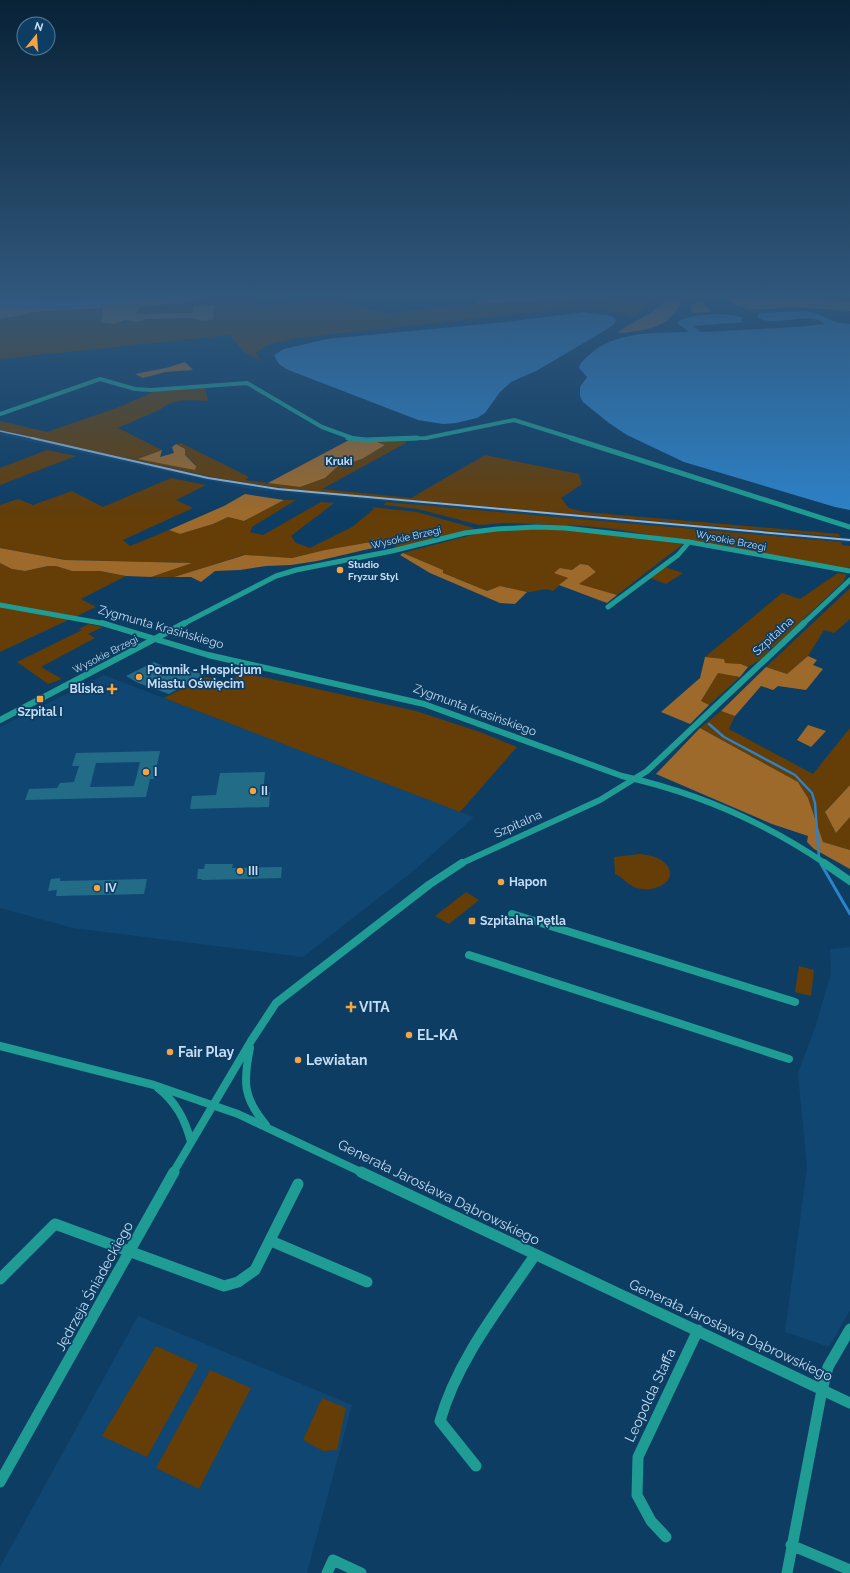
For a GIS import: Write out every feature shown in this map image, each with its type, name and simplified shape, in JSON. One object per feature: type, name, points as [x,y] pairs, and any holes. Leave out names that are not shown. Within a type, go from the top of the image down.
[{"type":"street","points":[[0,414],[100,379],[108,380],[135,389],[151,390],[187,386],[251,384],[322,427],[350,439],[408,440],[514,420],[850,527]]},
{"type":"street","name":"Wysokie Brzegi","points":[[0,720],[286,573],[392,551],[465,533],[509,528],[551,528],[689,542],[850,571]]},
{"type":"street","points":[[608,607],[672,559],[689,542]]},
{"type":"street","name":"Szpitalna","points":[[213,1104],[276,1003],[430,884],[459,864],[600,800],[650,769],[850,580]]},
{"type":"street","name":"Zygmunta Krasińskiego","points":[[0,605],[88,620],[208,656],[424,704],[534,745],[636,779],[653,783],[741,815],[781,836],[825,863],[850,881]]},
{"type":"street","points":[[512,914],[795,1002]]},
{"type":"street","points":[[469,955],[789,1059]]},
{"type":"street","points":[[251,1041],[244,1075],[244,1089],[256,1114],[267,1127]]},
{"type":"street","name":"Generała Jarosława Dąbrowskiego","points":[[0,1046],[154,1084],[213,1104],[267,1127],[850,1403]]},
{"type":"street","points":[[154,1084],[169,1096],[183,1115],[191,1142]]},
{"type":"street","name":"Jędrzeja Śniadeckiego","points":[[0,1482],[213,1104]]},
{"type":"street","points":[[0,1279],[55,1224],[224,1286],[238,1282],[255,1270],[298,1184]]},
{"type":"street","points":[[271,1240],[367,1282]]},
{"type":"street","points":[[476,1466],[440,1421],[447,1396],[477,1342],[535,1255]]},
{"type":"street","points":[[787,1573],[791,1545],[822,1390],[828,1367],[850,1328]]},
{"type":"street","name":"Leopolda Staffa","points":[[666,1537],[651,1521],[637,1495],[638,1457],[698,1330]]},
{"type":"street","points":[[791,1545],[850,1570]]},
{"type":"street","points":[[327,1573],[333,1560],[361,1573]]},
{"type":"shaded area","points":[[159,369],[193,370],[165,372],[143,378],[135,374]]},
{"type":"shaded area","points":[[287,369],[539,369],[511,382],[500,392],[485,413],[477,418],[456,423],[443,424],[418,420]]},
{"type":"shaded area","points":[[580,369],[850,369],[850,510],[835,507],[684,462],[627,435],[609,423],[583,402],[580,396],[580,387],[587,377]]},
{"type":"shaded area","points":[[175,388],[205,388],[208,401],[177,401],[118,428],[162,450],[139,459],[196,465],[185,455],[185,449],[176,444],[181,443],[249,477],[245,480],[300,487],[325,478],[337,467],[362,459],[385,445],[377,442],[406,441],[406,443],[322,489],[411,498],[485,455],[579,474],[582,484],[561,498],[569,508],[585,512],[839,534],[840,537],[294,490],[216,478],[0,430],[0,421],[47,432],[122,406],[153,392]]},
{"type":"shaded area","points":[[0,430],[216,478],[268,487],[850,538],[850,543],[258,490],[214,482],[0,435]]},
{"type":"shaded area","points":[[349,440],[377,442],[385,445],[362,459],[337,467],[325,478],[300,487],[268,483]]},
{"type":"shaded area","points":[[176,444],[185,449],[185,455],[196,466],[195,470],[138,459],[162,450],[160,457],[174,453],[172,447]]},
{"type":"shaded area","points":[[47,450],[76,456],[0,485],[0,468]]},
{"type":"shaded area","points":[[171,478],[206,485],[176,500],[193,508],[123,540],[130,546],[169,530],[180,534],[213,524],[228,517],[244,521],[284,500],[296,500],[252,527],[250,532],[263,535],[321,502],[334,503],[291,536],[296,543],[310,548],[352,527],[374,509],[372,507],[417,512],[474,528],[471,531],[398,548],[380,538],[371,542],[325,550],[292,558],[244,555],[174,577],[151,577],[191,563],[65,560],[0,548],[0,505],[18,499],[33,505],[72,491],[103,507]]},
{"type":"shaded area","points":[[245,494],[284,500],[244,521],[228,517],[213,524],[180,534],[169,530],[224,506]]},
{"type":"shaded area","points":[[386,502],[841,542],[842,545],[850,546],[850,567],[847,569],[615,529],[583,526],[506,523],[479,525],[418,509],[384,505]]},
{"type":"shaded area","points":[[557,527],[683,544],[617,595],[578,584],[596,572],[588,565],[580,564],[572,570],[560,568],[555,573],[568,578],[553,591],[545,589],[531,592],[521,592],[500,587],[487,591],[443,573],[443,570],[403,553],[479,533]]},
{"type":"shaded area","points":[[380,538],[390,544],[317,561],[240,570],[215,571],[201,582],[191,577],[174,577],[245,555],[292,558],[325,550],[371,542],[372,540]]},
{"type":"shaded area","points":[[0,548],[65,560],[192,563],[151,577],[126,576],[100,571],[72,571],[56,566],[48,566],[25,571],[12,569],[0,563]]},
{"type":"shaded area","points":[[403,553],[443,570],[443,573],[487,591],[500,586],[527,592],[515,604],[500,603],[430,573],[400,555]]},
{"type":"shaded area","points":[[0,563],[12,569],[25,571],[48,566],[56,566],[72,571],[100,571],[126,576],[81,599],[96,607],[0,652]]},
{"type":"shaded area","points":[[580,564],[588,565],[596,572],[579,584],[617,595],[607,603],[559,585],[568,578],[554,573],[560,568],[572,570]]},
{"type":"shaded area","points":[[665,567],[683,573],[666,584],[650,578]]},
{"type":"shaded area","points":[[838,573],[845,574],[846,576],[843,582],[761,659],[748,667],[741,664],[725,663],[723,659],[705,657],[782,593],[800,599]]},
{"type":"shaded area","points":[[850,588],[850,619],[834,633],[824,630],[808,656],[787,674],[766,667]]},
{"type":"shaded area","points":[[89,624],[103,627],[88,634],[95,638],[41,667],[62,679],[48,684],[17,662],[82,630],[79,629]]},
{"type":"shaded area","points":[[808,656],[817,660],[813,665],[823,669],[806,690],[778,686],[773,690],[761,686],[735,716],[721,711],[766,667],[787,674]]},
{"type":"shaded area","points":[[705,657],[724,659],[725,663],[741,664],[748,667],[740,677],[718,673],[701,701],[709,705],[690,724],[661,712],[700,678]]},
{"type":"shaded area","points":[[718,672],[740,677],[709,705],[701,702]]},
{"type":"shaded area","points":[[238,674],[263,677],[416,711],[480,732],[517,747],[460,812],[164,698],[206,677],[220,680],[219,683],[230,685]]},
{"type":"shaded area","points":[[104,675],[474,817],[417,868],[303,957],[73,928],[0,908],[0,727]]},
{"type":"shaded area","points":[[721,711],[735,716],[729,729],[813,774],[850,728],[850,785],[825,812],[836,833],[850,817],[850,850],[823,842],[808,798],[798,782],[700,728]]},
{"type":"shaded area","points":[[808,725],[826,731],[811,747],[797,740]]},
{"type":"shaded area","points":[[700,728],[798,782],[808,798],[823,842],[850,850],[850,869],[814,849],[807,842],[808,836],[772,824],[656,774]]},
{"type":"shaded area","points":[[850,785],[850,817],[836,833],[825,812]]},
{"type":"shaded area","points":[[640,854],[661,860],[667,866],[670,871],[670,877],[667,881],[656,888],[642,889],[629,884],[615,874],[614,857]]},
{"type":"shaded area","points":[[466,892],[479,900],[449,924],[435,916]]},
{"type":"shaded area","points":[[850,947],[850,1310],[829,1347],[785,1332],[807,1168],[798,1073],[815,1028],[831,973],[830,949]]},
{"type":"shaded area","points":[[799,966],[814,970],[811,996],[795,992]]},
{"type":"shaded area","points":[[138,1316],[352,1405],[307,1573],[0,1573],[0,1567]]},
{"type":"shaded area","points":[[156,1346],[198,1365],[147,1457],[102,1436]]},
{"type":"shaded area","points":[[210,1370],[251,1388],[199,1489],[156,1468]]},
{"type":"shaded area","points":[[322,1398],[346,1408],[337,1450],[323,1451],[303,1440]]},
{"type":"building","name":"Pomnik - Hospicjum Miastu Oświęcim","points":[[154,662],[165,667],[205,674],[169,694],[138,683],[126,676]]},
{"type":"building","name":"I","points":[[160,751],[154,779],[150,779],[146,797],[25,800],[29,789],[57,788],[60,783],[74,782],[79,766],[72,766],[76,753]],"holes":[[[140,762],[134,786],[90,787],[96,763]]]},
{"type":"building","name":"II","points":[[265,772],[263,793],[270,792],[269,807],[190,809],[192,796],[216,795],[220,773]]},
{"type":"building","name":"III","points":[[205,864],[233,864],[232,868],[282,867],[281,878],[197,879],[198,869],[204,869]]},
{"type":"building","name":"IV","points":[[60,878],[60,881],[147,879],[144,894],[56,896],[57,890],[48,891],[51,879]]},
{"type":"waterway","points":[[709,724],[724,737],[795,775],[812,793],[815,803],[819,858]]},
{"type":"waterway","points":[[821,864],[850,914]]},
{"type":"railway","points":[[0,431],[37,439]]},
{"type":"railway","points":[[32,438],[208,478],[278,489],[850,540]]},
{"type":"place","name":"Studio Fryzur Styl","points":[[340,570]]},
{"type":"place","name":"Pomnik - Hospicjum Miastu Oświęcim","points":[[139,677]]},
{"type":"place","name":"Bliska","points":[[112,689]]},
{"type":"place","name":"Szpital I","points":[[40,699]]},
{"type":"place","name":"I","points":[[146,772]]},
{"type":"place","name":"II","points":[[253,791]]},
{"type":"place","name":"III","points":[[240,871]]},
{"type":"place","name":"Hapon","points":[[501,882]]},
{"type":"place","name":"IV","points":[[97,888]]},
{"type":"place","name":"Szpitalna Pętla","points":[[472,921]]},
{"type":"place","name":"VITA","points":[[351,1007]]},
{"type":"place","name":"EL-KA","points":[[409,1035]]},
{"type":"place","name":"Fair Play","points":[[170,1052]]},
{"type":"place","name":"Lewiatan","points":[[298,1060]]},
{"type":"district","name":"Kruki","points":[[339,461]]}]
